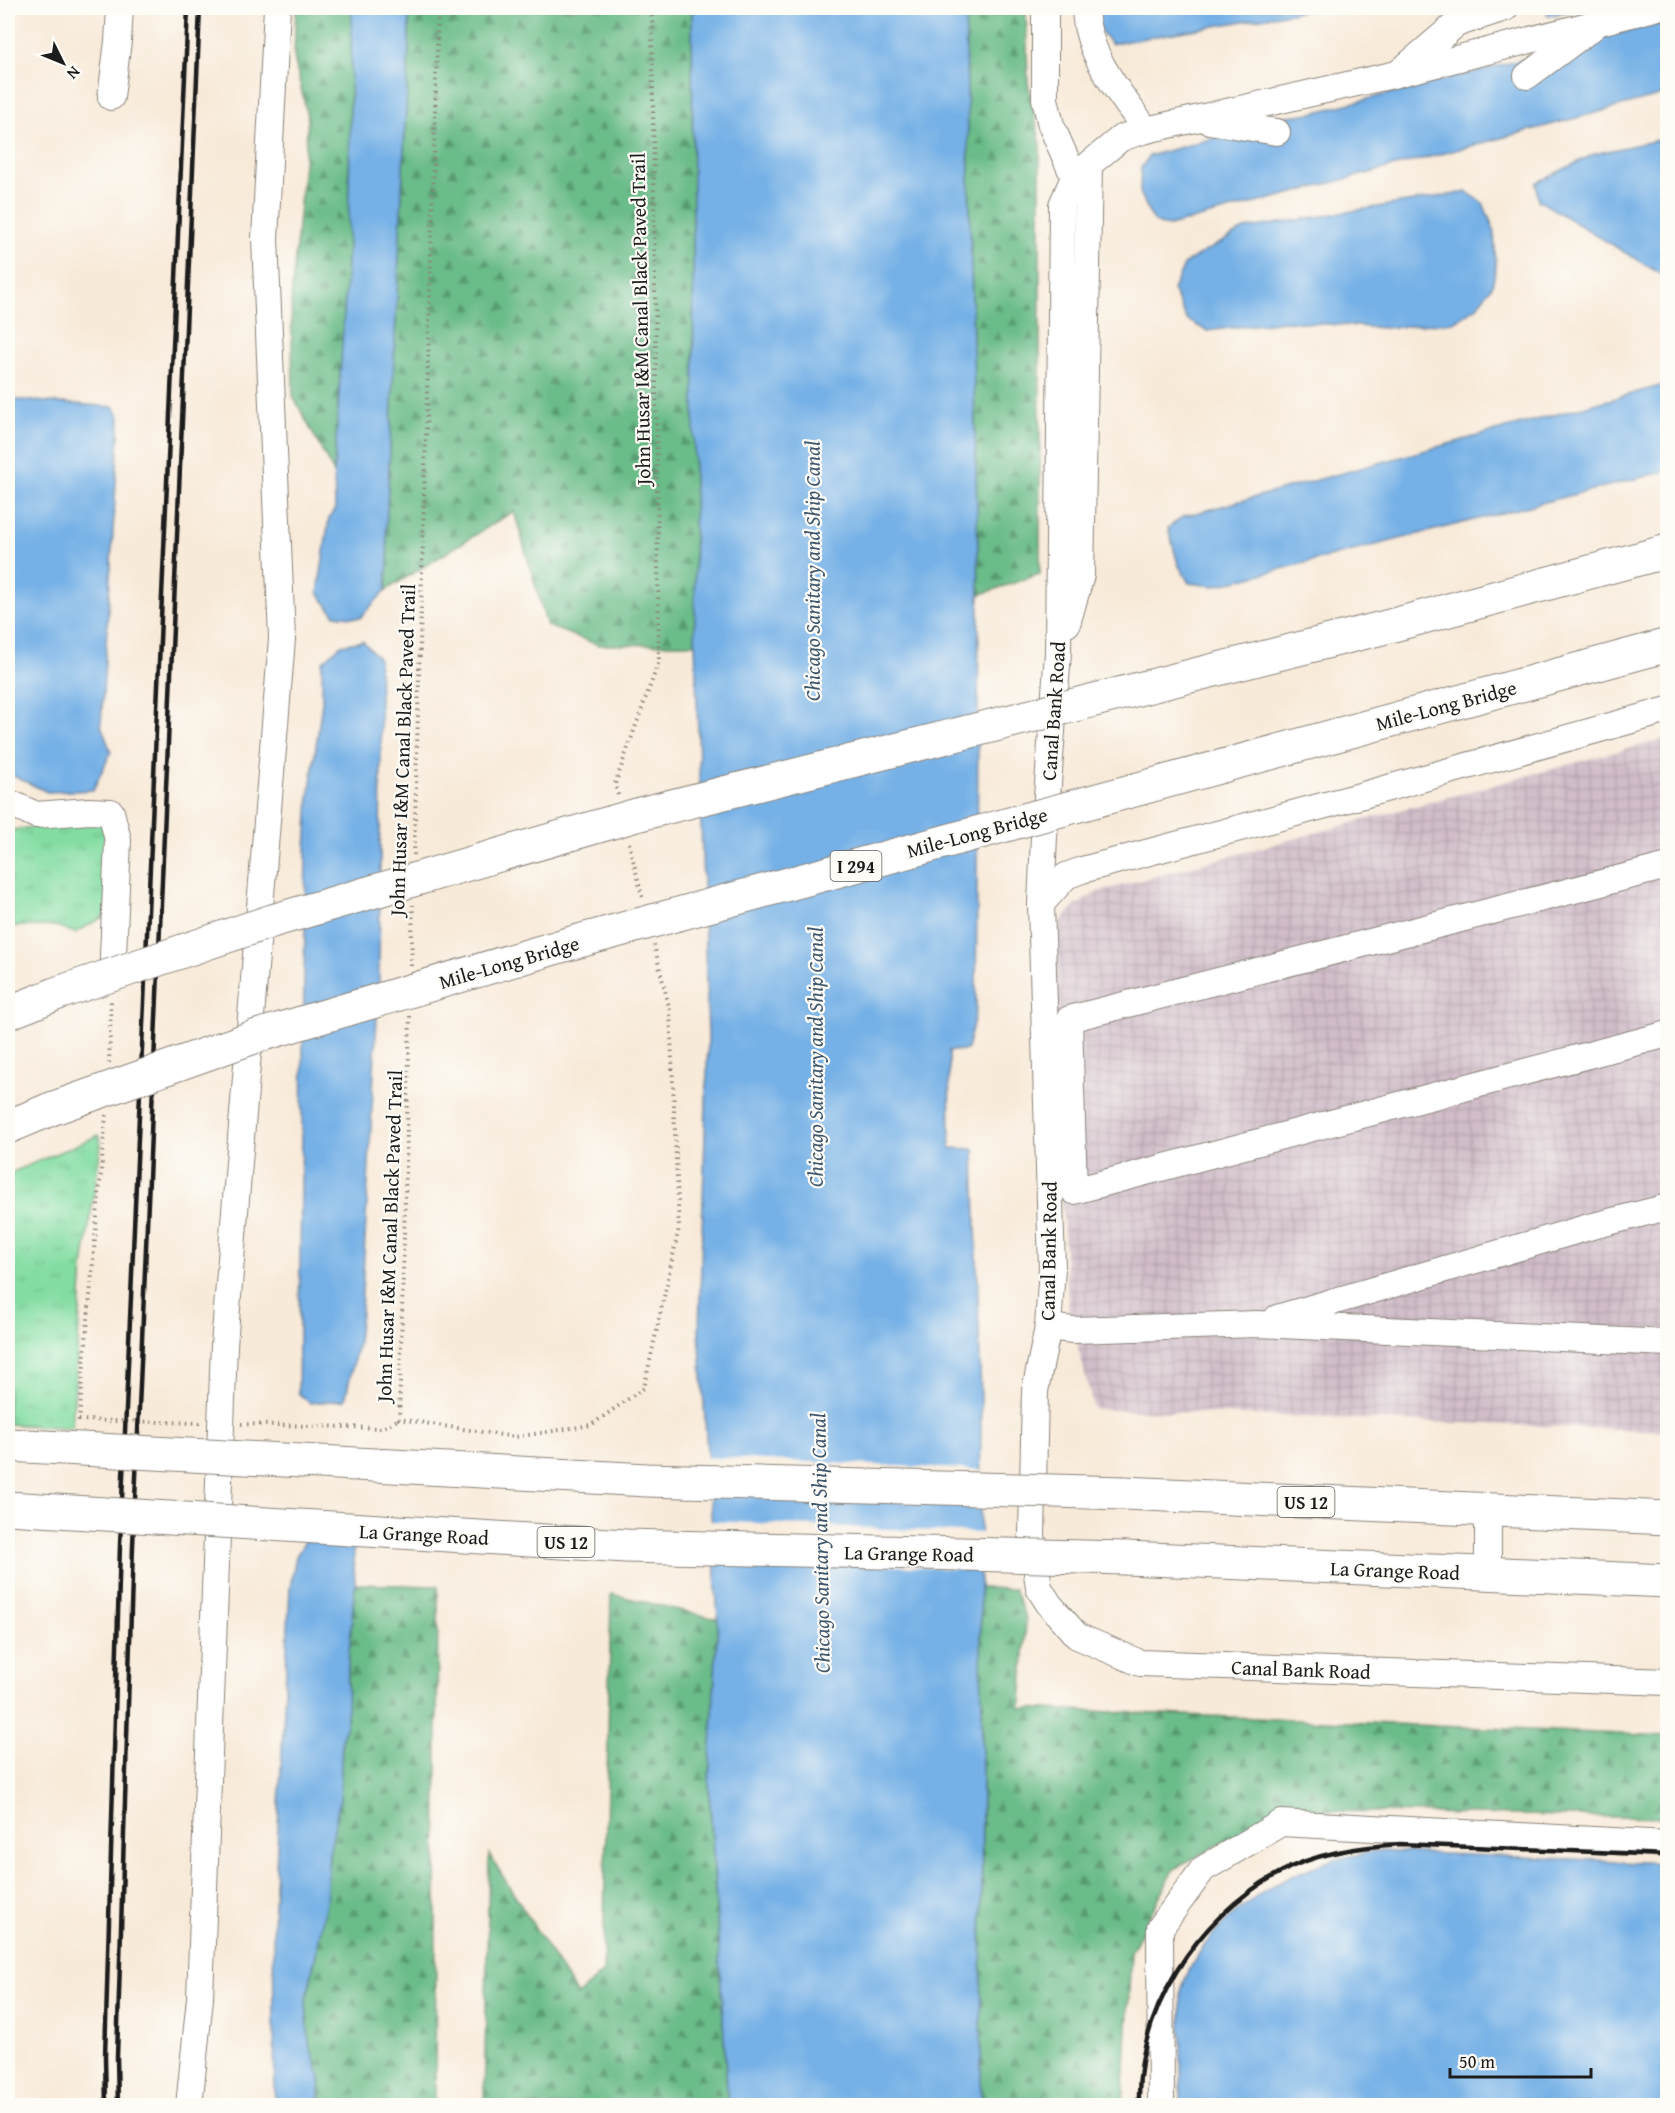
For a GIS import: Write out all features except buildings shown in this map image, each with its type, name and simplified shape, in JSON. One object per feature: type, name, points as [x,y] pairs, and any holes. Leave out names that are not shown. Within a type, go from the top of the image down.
[{"type":"highway","points":[[8,1013],[58,993],[272,921],[640,814],[1386,627],[1668,551]]},
{"type":"highway","name":"Mile-Long Bridge","points":[[8,1127],[51,1109],[257,1036],[568,944],[1668,645]]},
{"type":"highway","name":"US 12","points":[[8,1444],[647,1480],[1124,1493],[1668,1518]]},
{"type":"highway","name":"La Grange Road","points":[[8,1508],[626,1546],[1126,1558],[1668,1581]]},
{"type":"street","points":[[111,97],[120,8]]},
{"type":"street","points":[[189,2106],[200,1998],[225,1333],[282,639],[265,239],[277,8]]},
{"type":"street","points":[[1045,8],[1045,99],[1052,125],[1081,171],[1081,575],[1058,653]]},
{"type":"street","points":[[1085,8],[1085,25],[1100,63],[1146,130]]},
{"type":"street","points":[[1397,74],[1456,24],[1505,8]]},
{"type":"street","points":[[1081,171],[1121,138],[1146,130],[1397,74],[1654,8]]},
{"type":"street","points":[[1527,76],[1603,20]]},
{"type":"street","points":[[1197,119],[1277,132]]},
{"type":"street","name":"Canal Bank Road","points":[[1081,171],[1062,205],[1058,653],[1041,904],[1052,1269],[1048,1327],[1035,1391],[1032,1536],[1039,1588],[1049,1604],[1077,1636],[1140,1663],[1668,1682]]},
{"type":"street","points":[[1041,904],[1066,876],[1082,870],[1668,710]]},
{"type":"street","points":[[8,802],[36,815],[89,811],[111,812],[118,840],[113,956]]},
{"type":"street","points":[[1668,866],[1069,1019],[1074,1191],[1668,1034]]},
{"type":"street","points":[[1257,1324],[1589,1227],[1668,1207]]},
{"type":"street","points":[[1048,1327],[1073,1330],[1257,1324],[1668,1343]]},
{"type":"street","points":[[1488,1511],[1488,1574]]},
{"type":"street","points":[[1161,2106],[1160,1928],[1203,1869],[1281,1823],[1668,1844]]},
{"type":"path","name":"John Husar I&M Canal Black Paved Trail","points":[[414,855],[438,8]]},
{"type":"path","name":"John Husar I&M Canal Black Paved Trail","points":[[618,795],[615,784],[659,661],[652,8]]},
{"type":"path","points":[[629,841],[645,909]]},
{"type":"path","name":"John Husar I&M Canal Black Paved Trail","points":[[411,975],[413,903]]},
{"type":"path","name":"John Husar I&M Canal Black Paved Trail","points":[[410,1011],[399,1419],[515,1437],[591,1425],[644,1388],[680,1228],[670,1011],[653,943]]},
{"type":"path","points":[[108,1074],[113,956]]},
{"type":"path","points":[[107,1109],[79,1420],[383,1428],[399,1419]]},
{"type":"shaded area","points":[[1667,738],[1667,1431],[1094,1409],[1069,1313],[1058,1141],[1053,945],[1060,922],[1075,906],[1097,892]]},
{"type":"green space","points":[[296,8],[352,8],[348,249],[334,473],[293,396],[291,300],[308,119],[294,57]]},
{"type":"green space","points":[[409,8],[692,8],[695,644],[599,645],[547,626],[514,511],[386,590],[388,558],[386,530]]},
{"type":"green space","points":[[965,8],[1026,8],[1028,82],[1040,142],[1040,574],[979,595]]},
{"type":"green space","points":[[101,816],[114,844],[105,916],[75,933],[56,926],[8,926],[8,831]]},
{"type":"green space","points":[[99,1135],[101,1145],[83,1267],[72,1428],[8,1424],[8,1174]]},
{"type":"green space","points":[[355,1584],[438,1586],[435,2105],[320,2105],[320,2076],[309,2044],[306,2004],[326,1903],[329,1854],[340,1799],[342,1740],[347,1718],[348,1664]]},
{"type":"green space","points":[[980,1588],[1014,1589],[1026,1619],[1021,1708],[1667,1736],[1667,1818],[1281,1810],[1173,1870],[1131,1953],[1123,2105],[981,2105]]},
{"type":"green space","points":[[611,1594],[718,1619],[709,1784],[728,2105],[484,2106],[489,1854],[577,1995],[603,1972]]},
{"type":"water","points":[[352,8],[409,8],[386,530],[388,558],[386,590],[360,618],[335,615],[318,593],[329,518],[335,509],[334,473],[348,249]]},
{"type":"water","name":"Chicago Sanitary and Ship Canal","points":[[692,8],[965,8],[979,595],[976,1010],[967,1050],[949,1051],[950,1148],[974,1149],[981,1400],[981,2105],[728,2105],[709,1784],[718,1619],[699,1329],[708,1037],[695,644]]},
{"type":"water","points":[[1097,8],[1320,8],[1111,44],[1097,26]]},
{"type":"water","points":[[1546,8],[1582,8],[1548,16]]},
{"type":"water","points":[[1667,22],[1667,94],[1169,226],[1159,224],[1152,219],[1140,192],[1141,168],[1149,156],[1232,133],[1245,121],[1312,113]]},
{"type":"water","points":[[1667,138],[1667,278],[1538,200],[1536,183],[1594,154]]},
{"type":"water","points":[[1467,192],[1483,203],[1494,230],[1496,267],[1492,286],[1476,308],[1453,322],[1385,328],[1284,321],[1207,331],[1187,320],[1173,290],[1185,263],[1244,229]]},
{"type":"water","points":[[1667,384],[1667,471],[1215,586],[1189,583],[1178,564],[1168,528],[1182,517]]},
{"type":"water","points":[[8,399],[114,407],[120,418],[101,725],[111,752],[93,790],[47,792],[8,773]]},
{"type":"water","points":[[363,641],[379,659],[381,744],[379,980],[361,1312],[358,1342],[345,1400],[310,1403],[298,1393],[306,849],[309,798],[322,702],[322,662],[341,645]]},
{"type":"water","points":[[320,1517],[353,1542],[355,1584],[348,1664],[347,1718],[342,1740],[340,1799],[329,1854],[326,1903],[306,2003],[309,2044],[320,2076],[320,2105],[275,2106],[273,1927],[290,1588],[296,1556]]},
{"type":"water","points":[[1374,1851],[1667,1863],[1667,2105],[1181,2105],[1181,1991],[1190,1968],[1204,1947],[1220,1927],[1239,1910],[1260,1894],[1283,1881],[1329,1861]]},
{"type":"pier","points":[[704,1457],[984,1470],[983,1505],[707,1493]]},
{"type":"pier","points":[[709,1521],[983,1533],[983,1570],[711,1558]]},
{"type":"railway","points":[[106,2106],[105,2057],[120,1545],[188,8]]},
{"type":"railway","points":[[118,2106],[117,2057],[133,1546],[200,8]]},
{"type":"railway","points":[[1139,2106],[1141,2071],[1148,2036],[1160,2003],[1176,1971],[1197,1942],[1221,1916],[1248,1893],[1291,1867],[1337,1852],[1400,1844],[1668,1855]]}]
